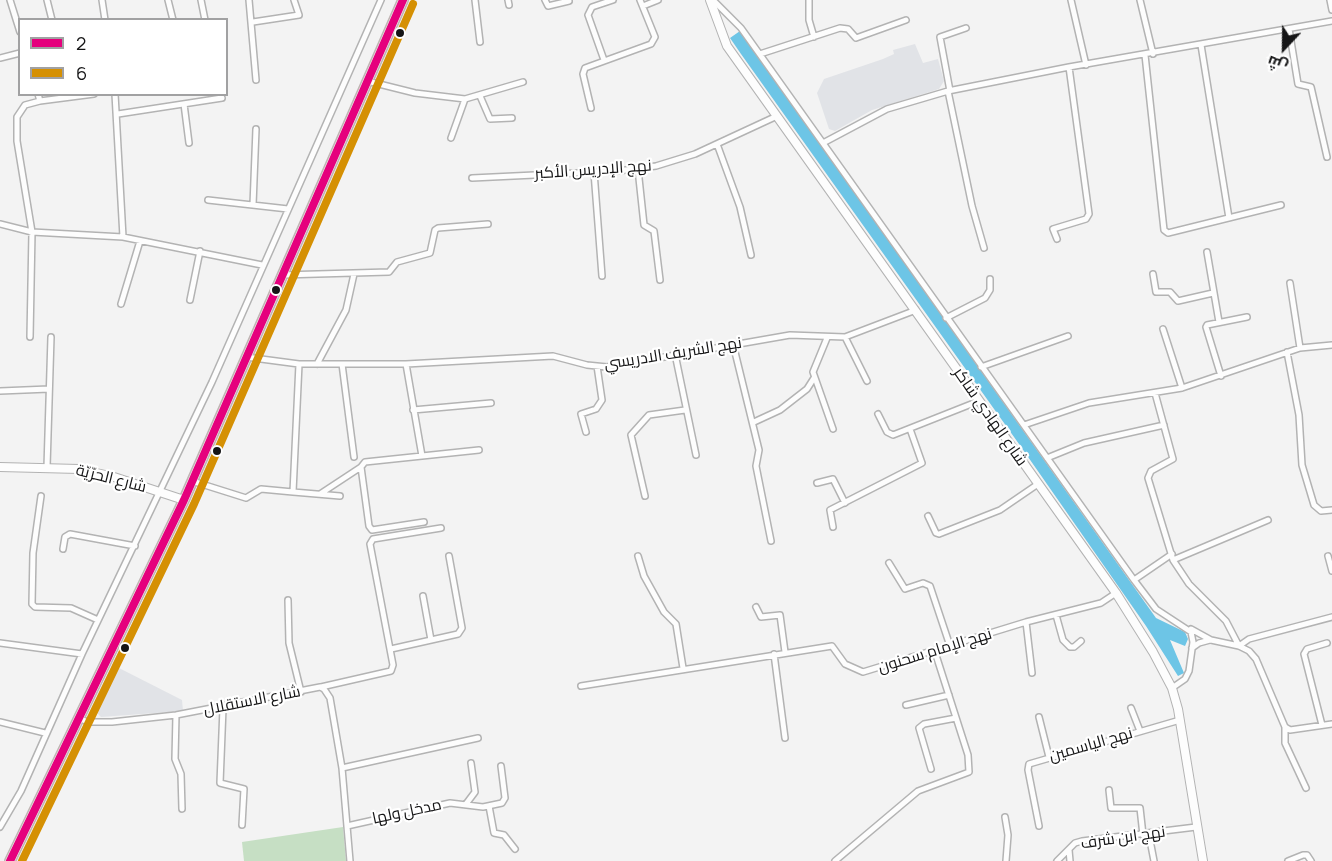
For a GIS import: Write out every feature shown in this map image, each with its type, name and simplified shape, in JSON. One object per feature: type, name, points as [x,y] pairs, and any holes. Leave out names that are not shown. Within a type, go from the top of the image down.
[{"type":"main road","points":[[10,861],[184,500],[403,0]]},
{"type":"main road","name":"شارع الهادي شاكر","points":[[712,0],[728,46],[1116,593],[1150,646],[1172,688],[1180,720],[1203,861]]},
{"type":"main road","name":"شارع الحرّيّة","points":[[0,468],[47,467],[94,472],[184,500]]},
{"type":"street","points":[[10,0],[18,26]]},
{"type":"street","points":[[47,0],[52,18]]},
{"type":"street","points":[[102,0],[105,18]]},
{"type":"street","points":[[168,0],[172,18]]},
{"type":"street","points":[[201,0],[205,18]]},
{"type":"street","points":[[249,0],[253,22],[256,80]]},
{"type":"street","points":[[253,22],[299,15],[294,0]]},
{"type":"street","points":[[0,827],[21,790],[45,733],[161,491],[381,0]]},
{"type":"street","points":[[475,0],[480,42]]},
{"type":"street","points":[[545,0],[548,6],[569,1]]},
{"type":"street","points":[[604,60],[588,15],[592,7],[613,0]]},
{"type":"street","points":[[591,108],[583,74],[585,68],[651,44],[655,37],[640,0]]},
{"type":"street","points":[[643,6],[658,0]]},
{"type":"street","points":[[712,0],[741,28],[760,54],[946,318],[1156,609],[1211,640],[1239,646],[1249,639],[1332,617]]},
{"type":"street","points":[[809,0],[809,20],[814,37]]},
{"type":"street","points":[[1071,0],[1086,65]]},
{"type":"street","points":[[1140,0],[1153,54]]},
{"type":"street","points":[[1330,0],[1332,10]]},
{"type":"street","points":[[760,54],[843,28],[856,38],[906,20]]},
{"type":"street","points":[[823,143],[887,109],[949,91],[1070,67],[1332,21]]},
{"type":"street","points":[[966,28],[940,37],[972,206],[984,248]]},
{"type":"street","points":[[1289,29],[1298,84],[1301,87],[1311,87],[1327,157]]},
{"type":"street","points":[[1201,45],[1229,218]]},
{"type":"street","points":[[0,58],[18,54]]},
{"type":"street","points":[[1145,55],[1164,230],[1168,233],[1281,205]]},
{"type":"street","points":[[1057,240],[1053,229],[1086,219],[1089,214],[1070,67]]},
{"type":"street","points":[[367,81],[415,93],[465,99],[523,82]]},
{"type":"street","points":[[39,96],[40,101]]},
{"type":"street","points":[[30,337],[32,232],[17,141],[17,117],[26,105],[79,96]]},
{"type":"street","points":[[115,96],[123,237]]},
{"type":"street","points":[[480,96],[490,119],[512,118]]},
{"type":"street","points":[[118,114],[222,98]]},
{"type":"street","points":[[451,138],[465,99]]},
{"type":"street","points":[[184,104],[189,143]]},
{"type":"street","name":"نهج الإدريس الأكبر","points":[[472,178],[638,169],[695,154],[777,116]]},
{"type":"street","points":[[253,205],[256,129]]},
{"type":"street","points":[[717,144],[740,207],[751,255]]},
{"type":"street","points":[[638,169],[644,222],[646,227],[654,231],[660,280]]},
{"type":"street","points":[[594,172],[602,276]]},
{"type":"street","points":[[208,200],[288,209]]},
{"type":"street","points":[[0,224],[32,232],[123,237],[262,265]]},
{"type":"street","points":[[282,275],[389,272],[397,262],[430,253],[434,247],[435,230],[438,228],[488,224]]},
{"type":"street","points":[[121,304],[140,241]]},
{"type":"street","points":[[190,300],[200,251]]},
{"type":"street","points":[[1207,252],[1219,322]]},
{"type":"street","points":[[317,364],[346,310],[354,274]]},
{"type":"street","points":[[1153,274],[1156,292],[1170,292],[1178,301],[1213,293]]},
{"type":"street","points":[[946,318],[985,298],[990,290],[990,279]]},
{"type":"street","points":[[1290,283],[1300,348]]},
{"type":"street","name":"نهج الشريف الادريسي","points":[[246,357],[299,364],[406,364],[532,356],[558,357],[597,366],[790,335],[845,337],[916,310]]},
{"type":"street","points":[[1221,376],[1206,329],[1208,325],[1247,317]]},
{"type":"street","points":[[1163,328],[1182,388]]},
{"type":"street","points":[[981,367],[1068,336]]},
{"type":"street","points":[[47,467],[51,337]]},
{"type":"street","points":[[845,337],[867,381]]},
{"type":"street","points":[[753,422],[780,410],[807,389],[814,378],[816,362],[827,338]]},
{"type":"street","points":[[733,344],[759,450],[756,466],[771,541]]},
{"type":"street","points":[[1024,425],[1089,403],[1182,388],[1300,348],[1332,345]]},
{"type":"street","points":[[1287,352],[1299,415],[1302,465],[1314,505],[1321,512],[1332,510]]},
{"type":"street","points":[[675,354],[696,455]]},
{"type":"street","points":[[293,492],[299,364]]},
{"type":"street","points":[[342,364],[354,457]]},
{"type":"street","points":[[406,364],[422,456]]},
{"type":"street","points":[[586,432],[581,414],[596,409],[602,402],[597,366]]},
{"type":"street","points":[[814,378],[833,429]]},
{"type":"street","points":[[0,391],[49,389]]},
{"type":"street","points":[[1155,393],[1173,459],[1151,471],[1148,478],[1172,557],[1189,584],[1226,621],[1239,646],[1256,659],[1285,727],[1285,743],[1306,788]]},
{"type":"street","points":[[878,414],[890,435],[979,402]]},
{"type":"street","points":[[413,410],[491,403]]},
{"type":"street","points":[[645,496],[631,435],[649,415],[685,410]]},
{"type":"street","points":[[1047,458],[1084,443],[1164,425]]},
{"type":"street","points":[[833,527],[829,512],[920,465],[922,459],[910,429]]},
{"type":"street","points":[[318,495],[365,462],[479,450]]},
{"type":"street","points":[[361,467],[369,526],[372,530],[424,522]]},
{"type":"street","points":[[817,483],[833,479],[845,503]]},
{"type":"street","points":[[192,481],[246,498],[261,489],[340,496]]},
{"type":"street","points":[[928,516],[936,533],[939,534],[1005,508],[1038,484]]},
{"type":"street","points":[[41,496],[33,553],[32,604],[35,607],[71,608],[98,620]]},
{"type":"street","points":[[1134,580],[1172,557],[1268,520]]},
{"type":"street","points":[[320,687],[391,671],[393,665],[391,649],[370,544],[373,539],[441,528]]},
{"type":"street","points":[[63,549],[64,537],[70,534],[135,546]]},
{"type":"street","points":[[391,649],[458,634],[462,628],[449,556]]},
{"type":"street","points":[[638,556],[644,576],[664,612],[678,627],[683,668]]},
{"type":"street","points":[[1328,556],[1332,571]]},
{"type":"street","points":[[889,563],[905,589],[923,583],[930,586],[950,646]]},
{"type":"street","name":"نهج الإمام سحنون","points":[[581,686],[832,646],[845,664],[863,672],[935,652],[1026,622],[1101,603],[1116,593]]},
{"type":"street","points":[[423,596],[431,640]]},
{"type":"street","points":[[288,600],[289,643],[301,692]]},
{"type":"street","points":[[756,607],[761,617],[780,615],[785,652]]},
{"type":"street","points":[[1056,615],[1063,640],[1070,647],[1074,647],[1080,641]]},
{"type":"street","points":[[1026,622],[1032,673]]},
{"type":"street","points":[[1172,688],[1187,676],[1193,636],[1188,627]]},
{"type":"street","points":[[1191,649],[1198,643],[1211,640]]},
{"type":"street","points":[[1322,725],[1304,654],[1307,649],[1328,643]]},
{"type":"street","points":[[0,644],[82,654]]},
{"type":"street","points":[[837,860],[918,791],[969,772],[970,765],[935,652]]},
{"type":"street","points":[[774,654],[785,738]]},
{"type":"street","name":"شارع الاستقلال","points":[[78,718],[88,722],[112,722],[176,715],[223,708],[320,687],[328,692],[330,698],[342,768],[350,861]]},
{"type":"street","points":[[906,705],[949,695]]},
{"type":"street","points":[[223,708],[220,783],[244,789],[242,825]]},
{"type":"street","points":[[1131,708],[1140,731]]},
{"type":"street","points":[[176,715],[175,763],[181,774],[182,809]]},
{"type":"street","points":[[1039,717],[1049,757]]},
{"type":"street","points":[[931,769],[919,729],[924,724],[956,718]]},
{"type":"street","name":"نهج الياسمين","points":[[1039,826],[1028,767],[1032,762],[1180,720]]},
{"type":"street","points":[[0,722],[45,733]]},
{"type":"street","points":[[1285,727],[1290,730],[1332,724]]},
{"type":"street","points":[[342,768],[478,738]]},
{"type":"street","points":[[466,804],[475,792],[471,763]]},
{"type":"street","points":[[501,766],[505,798],[502,803],[489,806],[494,833],[504,835],[515,849]]},
{"type":"street","points":[[1109,790],[1111,808],[1140,808],[1154,861]]},
{"type":"street","name":"مدخل ولها","points":[[347,826],[450,803],[489,806]]},
{"type":"street","points":[[1005,817],[1008,835],[1006,861]]},
{"type":"street","name":"نهج ابن شرف","points":[[1057,861],[1082,841],[1146,835],[1196,827]]},
{"type":"street","points":[[1069,850],[1070,861]]},
{"type":"street","points":[[1288,861],[1307,855],[1311,861]]},
{"type":"shaded area","points":[[915,44],[923,63],[938,59],[944,81],[939,89],[872,110],[835,131],[829,129],[817,93],[824,79],[883,59],[894,54],[893,50]]},
{"type":"shaded area","points":[[117,667],[182,700],[183,711],[101,717],[97,713],[97,703],[104,696]]},
{"type":"green space","points":[[343,827],[346,861],[244,861],[242,842]]},
{"type":"water","points":[[740,31],[1156,618],[1185,632],[1188,639],[1185,646],[1170,640],[1184,673],[1178,676],[1146,626],[1019,444],[741,54],[730,38]]},
{"type":"transit line","name":"2","points":[[10,861],[184,500],[403,0]]},
{"type":"transit line","name":"6","points":[[22,861],[194,504],[413,4]]}]
